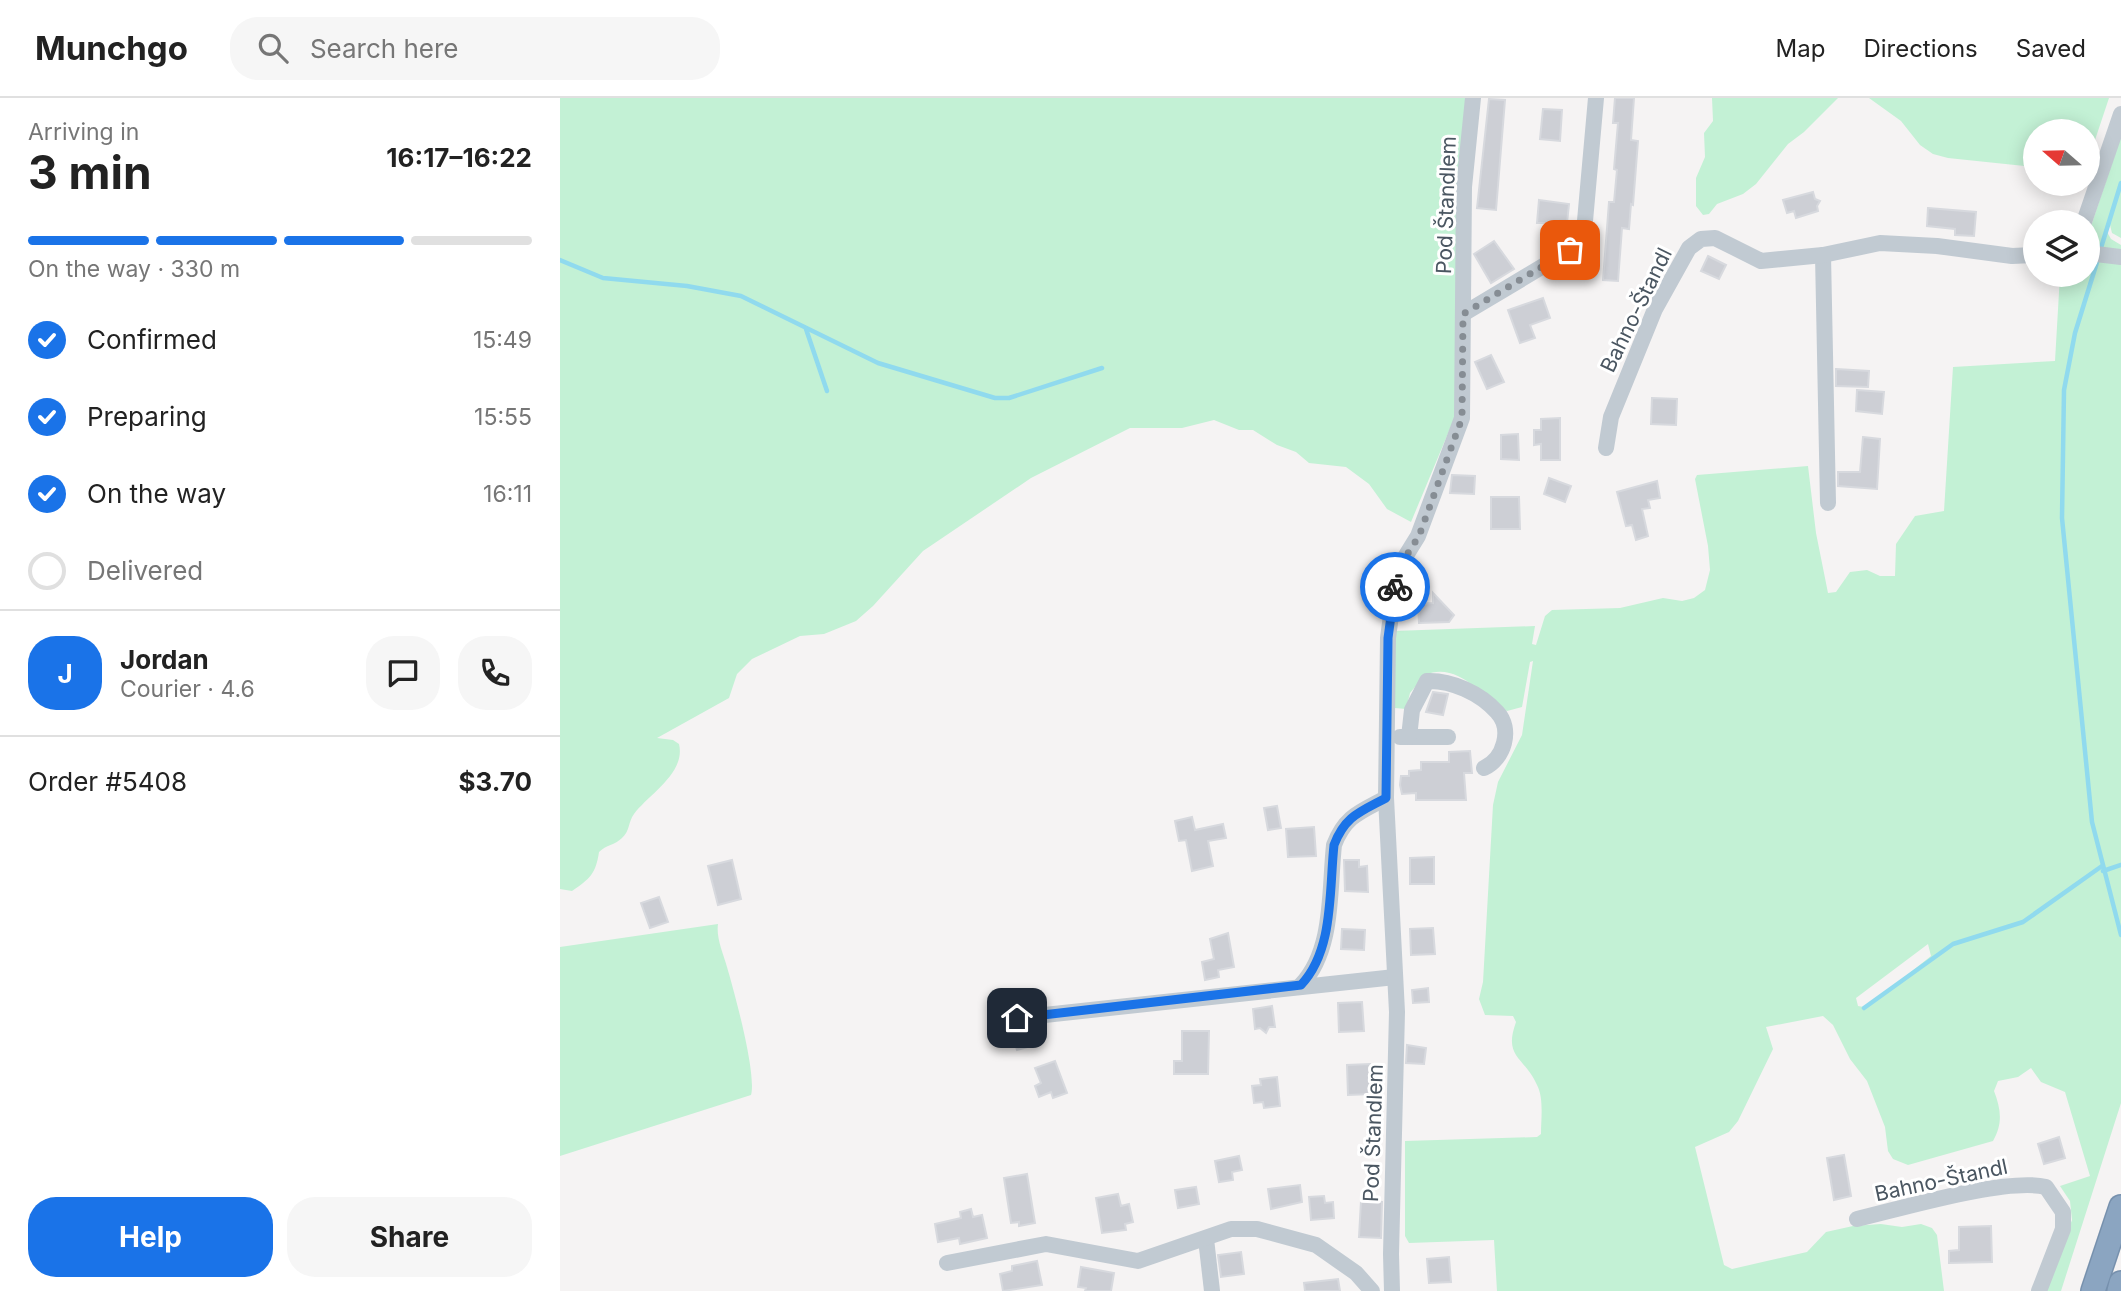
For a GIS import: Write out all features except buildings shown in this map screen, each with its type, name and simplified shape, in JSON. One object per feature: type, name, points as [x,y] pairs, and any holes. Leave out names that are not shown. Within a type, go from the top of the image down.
[{"type":"highway","points":[[2093,1291],[2121,1207]]},
{"type":"highway","points":[[2119,1291],[2121,1283]]},
{"type":"street","name":"Pod Štandlem","points":[[1392,1291],[1397,1012],[1386,798],[1388,638],[1397,570],[1419,536],[1462,418],[1464,187],[1473,98]]},
{"type":"street","points":[[1463,314],[1570,250],[1584,232],[1596,98]]},
{"type":"street","points":[[2088,210],[2121,114]]},
{"type":"street","name":"Bahno-Štandl","points":[[1606,448],[1611,417],[1655,309],[1689,248],[1701,239],[1715,238],[1761,261],[1823,255],[1880,243],[2023,256]]},
{"type":"street","points":[[1823,255],[1828,503]]},
{"type":"street","points":[[1409,737],[1412,710],[1427,681],[1442,680],[1466,689],[1497,712],[1503,722],[1505,740],[1502,752],[1492,764],[1484,768]]},
{"type":"street","points":[[1387,737],[1448,737]]},
{"type":"street","points":[[1301,985],[1312,973],[1321,953],[1334,845],[1340,828],[1353,815],[1386,798]]},
{"type":"street","points":[[1017,1018],[1395,976]]},
{"type":"street","name":"Bahno-Štandl","points":[[1857,1219],[2024,1184],[2046,1187],[2063,1212],[2063,1229],[2039,1291]]},
{"type":"street","points":[[947,1263],[1046,1244],[1139,1261],[1231,1229],[1257,1229],[1316,1245],[1356,1273],[1372,1291]]},
{"type":"street","points":[[1206,1238],[1212,1291]]},
{"type":"green space","points":[[560,98],[1467,98],[1459,407],[1411,522],[1387,509],[1369,484],[1346,467],[1309,463],[1296,452],[1277,445],[1253,430],[1239,430],[1214,420],[1182,428],[1130,428],[1031,478],[923,551],[856,621],[824,634],[800,636],[752,659],[737,674],[729,698],[657,738],[673,740],[679,744],[680,755],[672,774],[634,814],[625,835],[599,852],[594,870],[588,879],[572,891],[560,889]]},
{"type":"green space","points":[[1712,98],[1838,98],[1788,144],[1756,184],[1743,194],[1717,204],[1709,214],[1703,215],[1696,206],[1696,178],[1705,157],[1704,133],[1713,121]]},
{"type":"green space","points":[[1869,98],[2109,98],[2100,125],[2100,119],[2023,119],[2023,166],[1933,154],[1920,145],[1901,121]]},
{"type":"green space","points":[[2121,136],[2121,238],[2112,233],[2110,225],[2107,232],[2111,239],[2121,245],[2121,253],[2100,248],[2100,210],[2096,210]]},
{"type":"green space","points":[[2100,261],[2121,264],[2121,1103],[2061,1291],[2045,1291],[2072,1220],[2070,1201],[2060,1186],[2090,1176],[2065,1092],[2041,1082],[2031,1068],[2018,1077],[1998,1081],[1994,1091],[2000,1122],[1993,1141],[1908,1165],[1893,1159],[1888,1151],[1885,1127],[1867,1081],[1850,1059],[1833,1025],[1823,1016],[1766,1027],[1773,1049],[1738,1121],[1729,1132],[1695,1147],[1724,1265],[1732,1269],[1807,1252],[1826,1232],[1853,1226],[1881,1224],[1902,1227],[1921,1224],[1932,1228],[1937,1235],[1944,1291],[1497,1291],[1494,1240],[1409,1243],[1405,1236],[1405,1141],[1537,1137],[1541,1134],[1541,1096],[1532,1075],[1517,1056],[1512,1043],[1516,1022],[1513,1016],[1485,1015],[1479,999],[1483,982],[1493,805],[1498,782],[1522,735],[1533,661],[1530,662],[1522,707],[1507,711],[1469,682],[1448,673],[1437,672],[1425,675],[1410,693],[1406,709],[1395,708],[1394,631],[1535,626],[1532,644],[1536,645],[1545,616],[1552,610],[1620,608],[1663,598],[1682,601],[1694,598],[1705,590],[1710,570],[1695,479],[1697,475],[1808,466],[1816,533],[1828,593],[1836,592],[1850,572],[1867,570],[1880,576],[1895,576],[1896,544],[1915,516],[1944,511],[1953,367],[2055,361],[2059,287],[2100,287]],"holes":[[[1928,944],[1931,956],[1864,1007],[1858,1006],[1856,998]]]},
{"type":"green space","points":[[718,924],[719,940],[748,1052],[751,1095],[560,1156],[560,947]]},
{"type":"waterway","points":[[2100,251],[2121,183]]},
{"type":"waterway","points":[[560,260],[603,278],[687,286],[741,296],[878,363],[995,398],[1009,398],[1102,368]]},
{"type":"waterway","points":[[2089,287],[2075,333],[2064,390],[2062,518],[2092,822],[2121,935]]},
{"type":"waterway","points":[[806,329],[827,391]]},
{"type":"waterway","points":[[2103,871],[2121,865]]},
{"type":"waterway","points":[[1864,1008],[1953,944],[2023,922],[2102,866]]},
{"type":"way so far","points":[[1395,587],[1397,570],[1419,536],[1462,418],[1463,314],[1570,250]]},
{"type":"route","points":[[1017,1018],[1301,985],[1312,973],[1321,953],[1334,845],[1340,828],[1353,815],[1386,798],[1388,638],[1395,587]]}]
